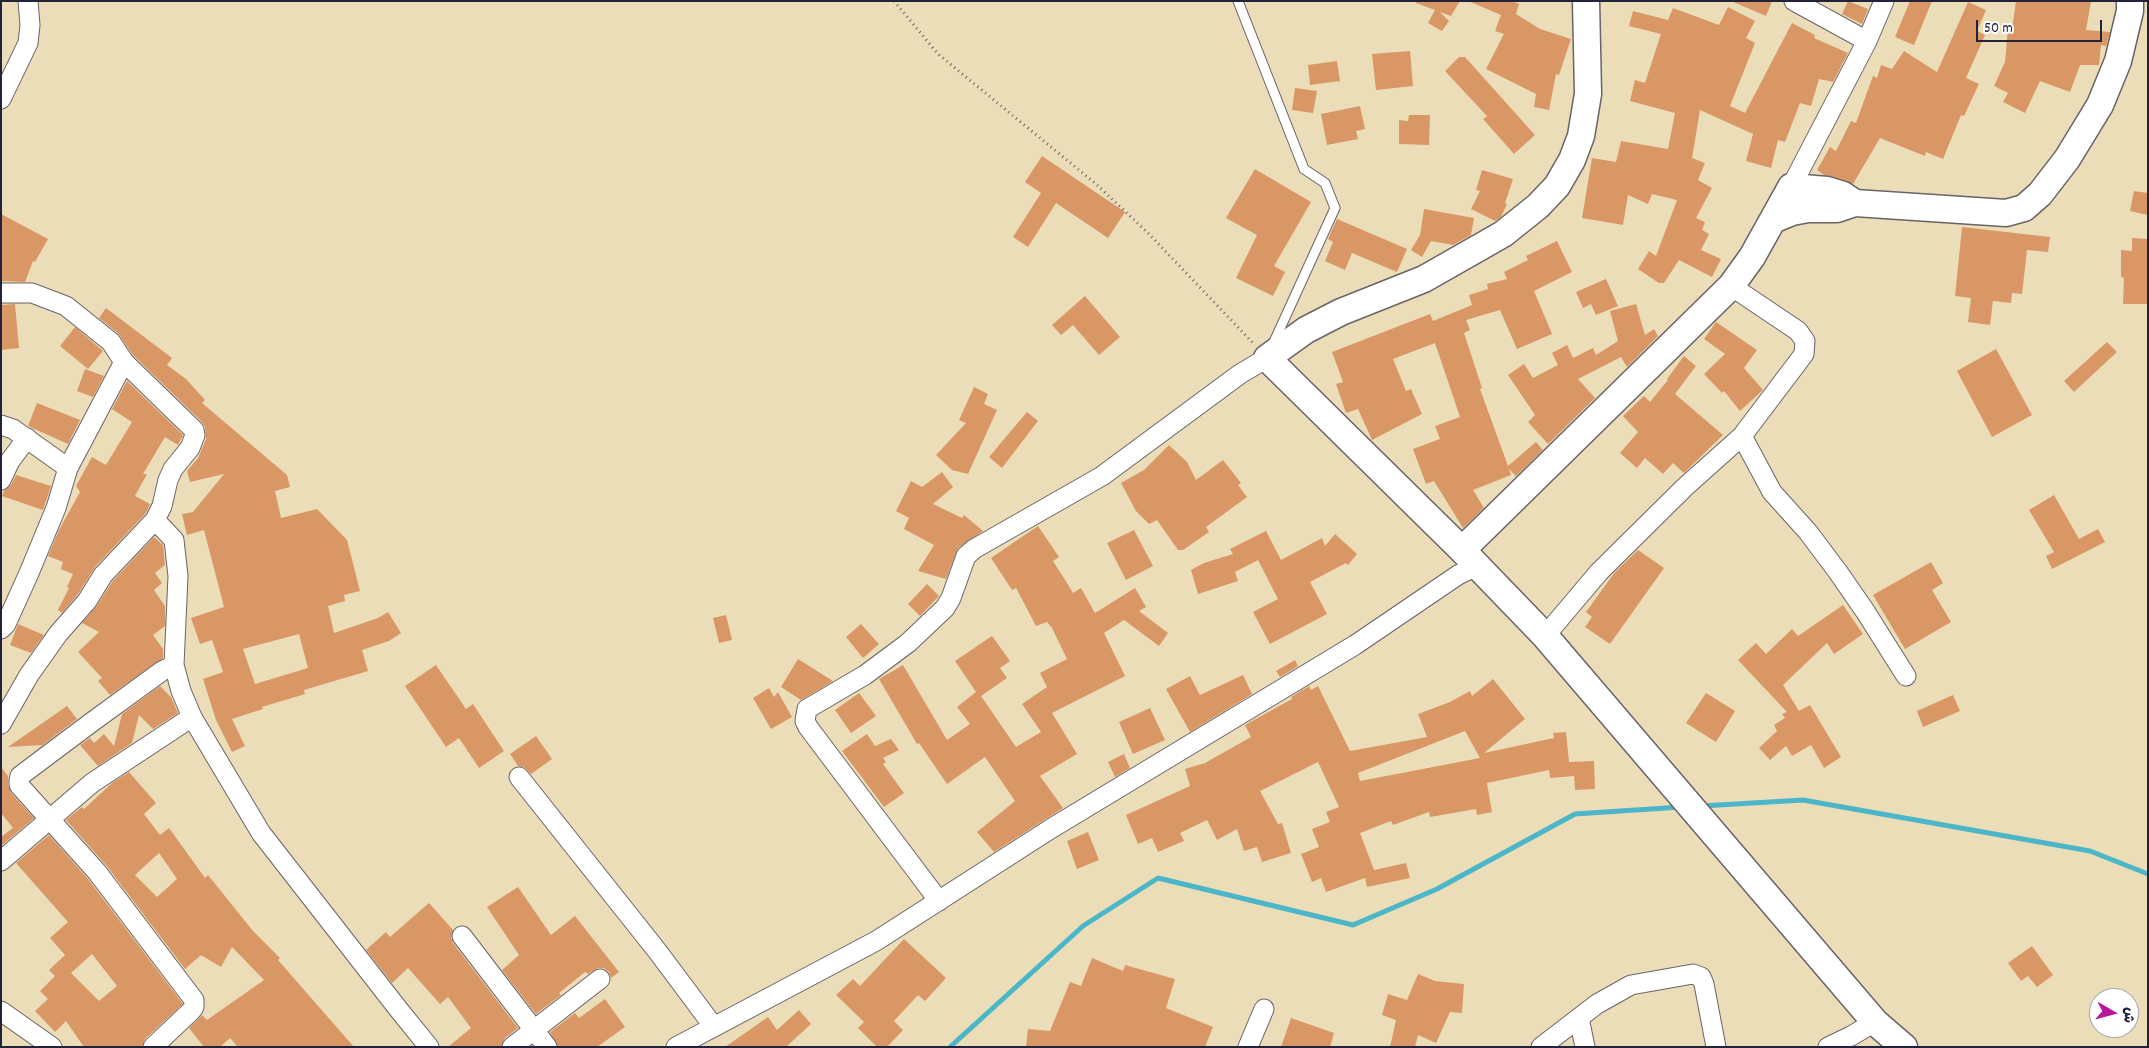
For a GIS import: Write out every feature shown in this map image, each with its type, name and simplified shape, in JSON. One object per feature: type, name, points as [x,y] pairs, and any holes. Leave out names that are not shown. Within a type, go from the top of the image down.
[{"type":"main road","points":[[1586,1],[1588,94],[1581,136],[1572,160],[1551,193],[1503,234],[1464,257],[1424,279],[1341,312],[1306,330],[1267,358],[1470,557],[1545,636],[1875,1022],[1904,1047]]},
{"type":"main road","points":[[1775,219],[1792,212],[1808,209],[1837,209],[1855,203],[1989,213],[2006,213],[2024,208],[2040,194],[2067,159],[2100,105],[2118,61],[2130,11],[2130,1]]},
{"type":"main road","points":[[1470,557],[1731,286],[1752,257],[1775,219],[1791,187],[1828,190],[1843,195],[1855,203]]},
{"type":"street","points":[[1,99],[28,43],[30,25],[28,1]]},
{"type":"street","points":[[1794,1],[1867,41]]},
{"type":"street","points":[[1791,187],[1867,41],[1884,1]]},
{"type":"street","points":[[1545,636],[1600,572],[1633,538],[1742,436],[1804,354],[1805,341],[1798,331],[1731,286]]},
{"type":"street","points":[[1,293],[32,293],[66,306],[111,342],[124,362],[194,430],[196,435],[190,448],[173,469],[168,480],[162,506],[155,520],[103,576],[87,601],[58,634],[29,675],[1,724]]},
{"type":"street","points":[[939,901],[808,727],[805,721],[807,709],[865,675],[908,643],[945,608],[951,598],[966,556],[974,549],[1102,476],[1232,380],[1267,358]]},
{"type":"street","points":[[1,629],[6,624],[29,573],[56,508],[68,468],[124,362]]},
{"type":"street","points":[[1,425],[13,429],[68,468]]},
{"type":"street","points":[[1742,436],[1772,492],[1808,532],[1838,572],[1866,611],[1906,676]]},
{"type":"street","points":[[1,480],[10,461],[27,438]]},
{"type":"street","points":[[155,520],[174,540],[178,576],[174,665],[181,691],[192,717],[261,833],[398,1010],[429,1047]]},
{"type":"street","points":[[676,1047],[876,941],[1052,828],[1355,645],[1458,576],[1470,557]]},
{"type":"street","points":[[153,1047],[191,1011],[194,1007],[194,1000],[97,872],[19,785],[20,776],[162,671],[174,665]]},
{"type":"street","points":[[1,861],[92,783],[192,717]]},
{"type":"street","points":[[519,777],[658,952],[714,1027]]},
{"type":"street","points":[[462,936],[547,1047]]},
{"type":"street","points":[[1541,1047],[1596,1004],[1631,985],[1697,975],[1701,977],[1704,984],[1716,1047]]},
{"type":"street","points":[[512,1047],[600,979]]},
{"type":"street","points":[[1248,1047],[1264,1009]]},
{"type":"street","points":[[1,1011],[52,1047]]},
{"type":"street","points":[[1579,1018],[1585,1047]]},
{"type":"street","points":[[1828,1047],[1875,1022]]},
{"type":"lane","points":[[1238,1],[1304,169],[1325,183],[1335,208],[1267,358]]},
{"type":"path","points":[[894,1],[938,54],[1096,184],[1148,233],[1267,358]]},
{"type":"building","points":[[1416,1],[1460,1],[1451,16],[1440,12],[1449,21],[1442,31],[1428,23],[1435,10],[1416,3]]},
{"type":"building","points":[[1468,1],[1512,1],[1519,4],[1516,14],[1540,29],[1571,39],[1559,75],[1556,74],[1549,110],[1534,107],[1536,94],[1486,69],[1504,34],[1495,31],[1501,15]]},
{"type":"building","points":[[1731,1],[1772,1],[1766,16]]},
{"type":"building","points":[[1848,1],[1868,9],[1862,24],[1842,14]]},
{"type":"building","points":[[1910,1],[1932,1],[1914,45],[1895,37]]},
{"type":"building","points":[[2016,1],[2091,1],[2086,30],[2110,32],[2106,46],[2101,45],[2099,65],[2080,65],[2070,92],[2040,81],[2025,113],[2003,102],[2008,93],[1994,86],[2005,62],[2008,28],[2012,29]]},
{"type":"building","points":[[1968,2],[1986,10],[1977,31],[1985,35],[1966,78],[1979,84],[1964,116],[1961,115],[1943,159],[1926,152],[1925,156],[1880,138],[1853,184],[1824,175],[1817,170],[1830,147],[1836,151],[1851,121],[1856,123],[1873,76],[1877,78],[1881,65],[1892,69],[1904,51],[1937,72]]},
{"type":"building","points":[[1728,7],[1755,21],[1746,38],[1755,43],[1730,106],[1745,113],[1792,23],[1815,35],[1814,38],[1848,53],[1833,82],[1819,79],[1811,106],[1800,103],[1785,142],[1778,140],[1771,168],[1746,161],[1753,134],[1700,110],[1692,158],[1705,163],[1698,180],[1712,188],[1696,218],[1705,222],[1702,230],[1709,234],[1701,250],[1721,259],[1712,277],[1679,260],[1664,283],[1659,283],[1638,269],[1649,251],[1656,256],[1677,200],[1652,194],[1648,204],[1628,195],[1623,225],[1582,218],[1592,158],[1616,162],[1621,141],[1668,149],[1675,113],[1630,101],[1635,80],[1645,83],[1661,34],[1629,26],[1633,11],[1668,20],[1673,8],[1719,25]]},
{"type":"building","points":[[1410,51],[1413,86],[1376,90],[1372,54]]},
{"type":"building","points":[[1459,57],[1465,57],[1535,135],[1514,154],[1483,119],[1487,116],[1445,71]]},
{"type":"building","points":[[1337,61],[1340,81],[1310,85],[1308,65]]},
{"type":"building","points":[[1295,88],[1317,91],[1313,113],[1292,110]]},
{"type":"building","points":[[1360,106],[1365,129],[1356,131],[1358,139],[1327,145],[1321,114]]},
{"type":"building","points":[[1409,115],[1430,115],[1429,145],[1399,144],[1399,120],[1408,121]]},
{"type":"building","points":[[1042,156],[1125,212],[1108,238],[1056,203],[1028,247],[1013,237],[1041,193],[1025,182]]},
{"type":"building","points":[[1255,169],[1311,202],[1274,266],[1285,272],[1273,296],[1236,278],[1257,235],[1226,218]]},
{"type":"building","points":[[1482,170],[1513,179],[1505,203],[1507,204],[1501,217],[1495,221],[1471,209],[1480,191],[1476,190]]},
{"type":"building","points":[[2134,191],[2148,193],[2148,215],[2130,211]]},
{"type":"building","points":[[1424,209],[1474,218],[1471,235],[1453,245],[1431,241],[1422,257],[1411,250],[1420,235]]},
{"type":"building","points":[[1,214],[48,239],[35,262],[33,261],[25,282],[1,281]]},
{"type":"building","points":[[1337,219],[1407,249],[1397,272],[1352,253],[1345,270],[1325,261],[1333,242],[1328,239]]},
{"type":"building","points":[[1962,227],[2050,237],[2048,252],[2027,250],[2022,294],[2012,293],[2011,303],[1993,301],[1990,325],[1968,322],[1971,298],[1955,296]]},
{"type":"building","points":[[2132,238],[2148,239],[2148,304],[2123,304],[2124,278],[2121,277],[2121,250],[2132,251]]},
{"type":"building","points":[[1557,241],[1572,272],[1534,291],[1552,334],[1517,349],[1500,310],[1466,320],[1470,330],[1464,333],[1482,388],[1480,389],[1508,466],[1536,442],[1543,450],[1516,476],[1509,469],[1511,475],[1473,490],[1484,508],[1463,528],[1434,481],[1426,484],[1413,449],[1440,439],[1435,426],[1460,417],[1435,343],[1393,359],[1406,391],[1411,389],[1422,414],[1372,440],[1358,409],[1346,413],[1336,384],[1343,382],[1332,352],[1430,314],[1433,321],[1472,305],[1469,295],[1488,289],[1487,284],[1507,279],[1504,272],[1528,260],[1526,256]]},
{"type":"building","points":[[1606,279],[1618,306],[1596,315],[1591,304],[1583,308],[1576,292]]},
{"type":"building","points":[[1085,296],[1120,337],[1099,355],[1073,325],[1061,335],[1052,325]]},
{"type":"building","points":[[15,304],[19,348],[1,350],[1,305]]},
{"type":"building","points":[[1636,304],[1645,335],[1654,329],[1658,336],[1627,367],[1621,357],[1578,379],[1595,398],[1548,444],[1528,422],[1535,415],[1508,375],[1524,364],[1533,378],[1558,365],[1552,353],[1567,345],[1573,358],[1593,348],[1596,355],[1618,341],[1610,311]]},
{"type":"building","points":[[106,308],[172,358],[167,365],[186,379],[205,400],[202,403],[287,475],[290,487],[275,491],[281,518],[317,509],[347,540],[360,591],[344,595],[345,601],[328,606],[334,633],[378,618],[388,612],[401,633],[389,641],[362,650],[368,671],[304,690],[305,694],[262,707],[263,709],[232,719],[245,746],[232,752],[216,720],[203,679],[223,672],[212,640],[200,644],[191,618],[224,607],[204,530],[187,535],[182,514],[193,512],[224,474],[190,482],[187,471],[198,458],[206,439],[205,427],[133,355],[118,333],[99,318]],"holes":[[[299,634],[308,668],[255,684],[243,649]]]},
{"type":"building","points":[[1716,322],[1757,350],[1744,368],[1763,390],[1740,411],[1724,391],[1722,393],[1704,374],[1725,354],[1704,339]]},
{"type":"building","points":[[75,327],[103,351],[88,369],[60,346]]},
{"type":"building","points":[[2107,342],[2117,352],[2074,392],[2064,381]]},
{"type":"building","points":[[1996,349],[2032,415],[1992,437],[1957,371]]},
{"type":"building","points":[[1684,356],[1696,366],[1675,394],[1723,435],[1684,473],[1673,463],[1663,474],[1645,458],[1637,468],[1620,453],[1638,432],[1623,416],[1644,396],[1650,402]]},
{"type":"building","points":[[85,369],[104,376],[93,397],[77,391]]},
{"type":"building","points":[[127,381],[183,435],[178,445],[165,437],[143,474],[147,474],[135,496],[150,504],[146,513],[95,567],[78,594],[62,613],[58,610],[69,588],[67,587],[73,574],[61,569],[63,562],[48,556],[59,530],[80,492],[76,486],[92,457],[106,465],[132,422],[112,409]]},
{"type":"building","points":[[974,387],[988,394],[984,404],[997,410],[968,474],[952,470],[936,455],[966,423],[959,420]]},
{"type":"building","points":[[37,403],[80,420],[68,444],[28,426]]},
{"type":"building","points":[[1027,412],[1038,421],[1002,468],[989,457]]},
{"type":"building","points":[[1169,445],[1187,462],[1196,480],[1223,460],[1241,483],[1238,485],[1247,497],[1206,527],[1209,532],[1183,550],[1178,550],[1157,520],[1149,524],[1136,511],[1121,483],[1144,470]]},
{"type":"building","points":[[942,472],[953,487],[933,504],[962,518],[964,515],[983,531],[958,548],[946,579],[918,571],[934,545],[904,529],[909,518],[896,511],[911,481],[922,487]]},
{"type":"building","points":[[16,475],[51,486],[43,510],[2,496]]},
{"type":"building","points":[[2054,495],[2079,539],[2098,529],[2105,542],[2052,569],[2046,556],[2054,552],[2029,510]]},
{"type":"building","points":[[1038,526],[1059,557],[1053,561],[1073,593],[1081,588],[1095,613],[1135,588],[1146,607],[1139,611],[1168,633],[1159,646],[1124,620],[1104,633],[1125,676],[1052,713],[1077,754],[1040,776],[1063,808],[994,852],[977,832],[1015,801],[985,757],[947,784],[919,743],[917,744],[879,679],[903,665],[947,740],[970,724],[957,707],[976,692],[955,661],[992,636],[1010,661],[1000,668],[1007,678],[981,696],[1016,747],[1041,732],[1022,704],[1047,687],[1040,673],[1067,659],[1052,628],[1047,622],[1036,626],[1016,588],[1012,590],[991,558]]},
{"type":"building","points":[[1134,530],[1153,566],[1126,580],[1107,543]]},
{"type":"building","points":[[1266,531],[1281,560],[1322,538],[1325,546],[1335,534],[1357,554],[1348,565],[1346,563],[1310,582],[1327,614],[1270,644],[1253,612],[1278,599],[1258,560],[1235,572],[1238,581],[1198,594],[1191,570],[1204,563],[1233,554],[1230,549]]},
{"type":"building","points":[[154,537],[163,545],[165,565],[155,573],[162,583],[154,590],[165,606],[165,626],[153,635],[163,649],[163,658],[110,695],[98,681],[102,678],[78,652],[99,632],[82,623],[96,607],[112,582]]},
{"type":"building","points":[[1638,550],[1664,568],[1610,644],[1585,627],[1592,617],[1586,612],[1615,572]]},
{"type":"building","points":[[1931,562],[1943,583],[1932,590],[1951,622],[1905,649],[1873,595]]},
{"type":"building","points":[[927,584],[939,596],[920,616],[908,604]]},
{"type":"building","points":[[1843,605],[1863,634],[1834,654],[1827,643],[1783,685],[1799,711],[1810,705],[1841,757],[1824,768],[1811,745],[1792,756],[1786,746],[1770,760],[1759,748],[1777,731],[1774,725],[1785,718],[1782,714],[1787,712],[1738,660],[1756,643],[1766,654],[1792,629],[1798,636]]},
{"type":"building","points":[[726,615],[732,640],[719,643],[713,618]]},
{"type":"building","points":[[18,624],[44,635],[31,653],[10,645]]},
{"type":"building","points":[[861,624],[879,644],[863,658],[846,637]]},
{"type":"building","points":[[798,659],[833,681],[801,700],[781,687]]},
{"type":"building","points":[[1295,660],[1298,666],[1280,677],[1276,671]]},
{"type":"building","points":[[436,665],[466,709],[473,704],[504,751],[479,768],[459,738],[446,747],[405,686]]},
{"type":"building","points":[[1243,675],[1252,694],[1190,732],[1166,689],[1190,676],[1200,695]]},
{"type":"building","points":[[1493,679],[1525,719],[1484,753],[1554,738],[1553,733],[1566,732],[1569,762],[1594,761],[1595,789],[1575,790],[1574,776],[1550,778],[1549,770],[1487,783],[1492,812],[1477,815],[1476,809],[1430,817],[1429,812],[1393,825],[1391,821],[1360,833],[1374,870],[1406,863],[1410,878],[1367,887],[1365,878],[1326,892],[1321,878],[1312,882],[1301,854],[1319,847],[1312,829],[1330,822],[1326,812],[1339,807],[1318,762],[1260,791],[1278,824],[1282,823],[1291,853],[1262,862],[1257,847],[1244,851],[1237,829],[1217,840],[1207,820],[1180,833],[1184,841],[1158,852],[1152,838],[1138,844],[1126,815],[1190,786],[1185,769],[1205,763],[1251,737],[1245,725],[1292,699],[1291,697],[1309,686],[1311,690],[1318,686],[1350,751],[1427,737],[1418,714],[1450,702],[1470,691],[1472,696]],"holes":[[[1465,731],[1480,758],[1360,781],[1358,773]]]},
{"type":"building","points":[[160,686],[171,697],[178,713],[153,729],[139,715],[132,743],[98,766],[80,745],[90,738],[94,743],[104,734],[114,746],[122,714]]},
{"type":"building","points":[[769,688],[774,697],[778,692],[792,717],[771,729],[753,698]]},
{"type":"building","points":[[859,693],[876,716],[851,733],[835,710]]},
{"type":"building","points":[[1706,693],[1735,711],[1716,742],[1686,723]]},
{"type":"building","points":[[1953,695],[1960,711],[1923,727],[1917,711]]},
{"type":"building","points":[[67,706],[77,719],[31,754],[42,745],[8,747]]},
{"type":"building","points":[[1150,708],[1165,740],[1133,754],[1119,722]]},
{"type":"building","points":[[867,734],[875,746],[891,739],[899,750],[883,758],[886,762],[883,764],[904,793],[884,807],[842,751]]},
{"type":"building","points":[[536,736],[552,759],[531,774],[524,767],[518,766],[510,754]]},
{"type":"building","points":[[1124,754],[1130,768],[1115,777],[1108,762]]},
{"type":"building","points":[[1,767],[8,776],[8,785],[11,793],[34,818],[1,846],[1,837],[13,828],[1,813]]},
{"type":"building","points":[[129,772],[156,803],[144,814],[160,835],[169,828],[205,878],[208,875],[253,931],[280,958],[278,960],[354,1047],[238,1047],[230,1038],[220,1047],[204,1047],[189,1028],[202,1015],[207,1020],[264,980],[232,947],[221,967],[201,955],[185,969],[106,865],[66,820],[82,807],[84,809],[112,783]],"holes":[[[159,853],[177,879],[157,897],[135,875]]]},
{"type":"building","points":[[1088,832],[1099,860],[1077,869],[1067,841]]},
{"type":"building","points":[[49,835],[88,879],[183,1004],[145,1039],[142,1047],[84,1047],[66,1021],[55,1032],[35,1011],[48,999],[40,991],[55,976],[49,970],[65,955],[50,938],[68,922],[16,863]],"holes":[[[92,954],[117,986],[99,1001],[71,973]]]},
{"type":"building","points":[[518,887],[551,935],[575,916],[619,972],[611,978],[609,972],[604,968],[598,968],[588,974],[585,972],[559,993],[561,995],[536,1014],[502,970],[519,955],[487,907]]},
{"type":"building","points":[[429,903],[453,930],[451,937],[453,943],[518,1028],[505,1038],[501,1047],[448,1047],[471,1028],[448,997],[440,1004],[408,968],[392,983],[366,950],[386,932],[390,937]]},
{"type":"building","points":[[904,939],[946,978],[925,1001],[918,995],[894,1021],[903,1030],[887,1047],[877,1047],[858,1028],[864,1022],[836,995],[853,979],[860,986]]},
{"type":"building","points":[[2032,946],[2053,975],[2037,987],[2028,976],[2021,981],[2008,963]]},
{"type":"building","points":[[1092,958],[1123,971],[1125,965],[1175,979],[1166,1008],[1213,1027],[1205,1047],[1026,1047],[1028,1029],[1050,1031],[1070,982],[1081,986]]},
{"type":"building","points":[[1418,974],[1435,981],[1464,984],[1462,1013],[1450,1012],[1436,1043],[1418,1035],[1415,1047],[1390,1047],[1396,1020],[1382,1015],[1388,994],[1407,1000]]},
{"type":"building","points":[[605,999],[625,1027],[597,1047],[558,1047],[550,1032],[575,1013],[579,1018]]},
{"type":"building","points":[[799,1010],[811,1024],[786,1047],[725,1047],[768,1017],[777,1030]]},
{"type":"building","points":[[1291,1018],[1334,1033],[1330,1047],[1281,1047]]},
{"type":"waterway","points":[[1702,806],[1803,800],[2090,851],[2148,874]]},
{"type":"waterway","points":[[950,1047],[1083,926],[1158,878],[1353,925],[1437,889],[1575,814],[1681,807]]}]
